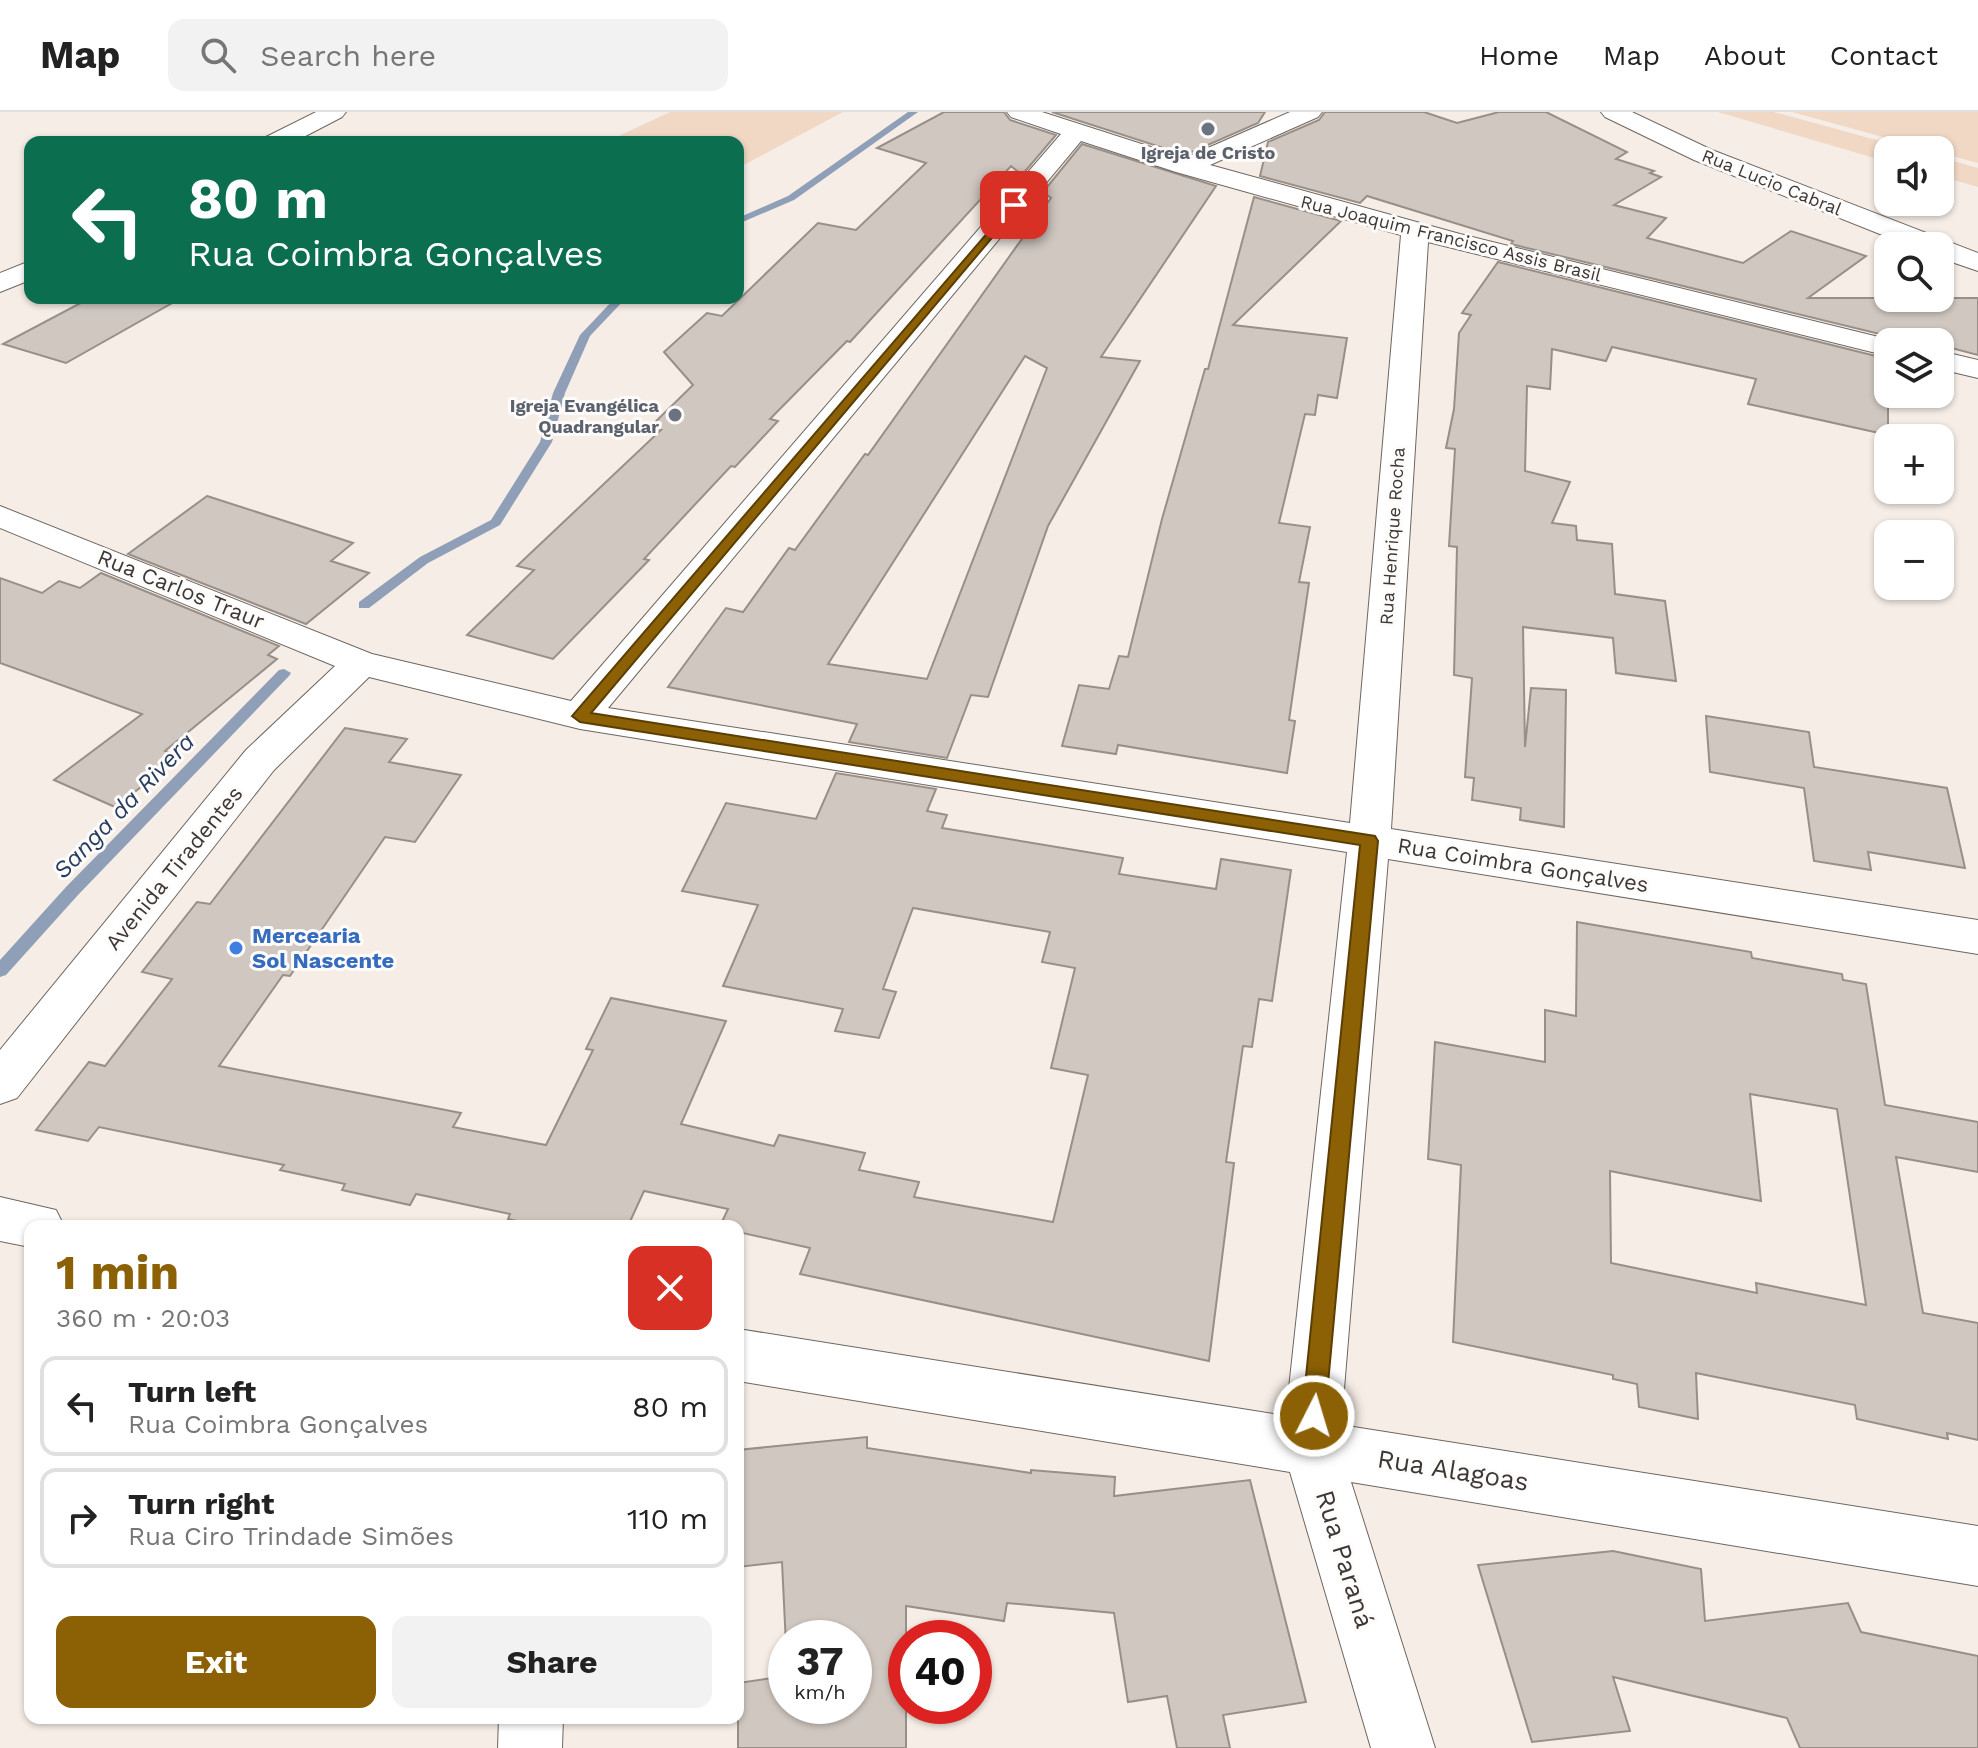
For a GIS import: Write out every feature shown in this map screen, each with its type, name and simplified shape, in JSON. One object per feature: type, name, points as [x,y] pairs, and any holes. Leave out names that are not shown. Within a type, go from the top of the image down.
[{"type":"street","points":[[287,136],[334,112]]},
{"type":"street","name":"Rua Joaquim Francisco Assis Brasil","points":[[1019,112],[1185,167],[1415,231],[1874,344]]},
{"type":"street","points":[[1185,167],[1310,112]]},
{"type":"street","name":"Rua Lucio Cabral","points":[[1613,112],[1703,155],[1898,232]]},
{"type":"street","points":[[580,716],[1076,132]]},
{"type":"street","name":"Rua Henrique Rocha","points":[[1369,841],[1415,231]]},
{"type":"street","points":[[1954,254],[1978,263]]},
{"type":"street","points":[[0,284],[24,272]]},
{"type":"street","points":[[1954,363],[1978,369]]},
{"type":"street","name":"Rua Carlos Traur","points":[[0,516],[361,663]]},
{"type":"street","name":"Rua Coimbra Gonçalves","points":[[361,663],[580,716],[1978,937]]},
{"type":"street","name":"Avenida Tiradentes","points":[[0,1084],[260,760],[361,663]]},
{"type":"street","name":"Rua Paraná","points":[[1369,841],[1311,1447],[1403,1748]]},
{"type":"street","points":[[0,1219],[24,1223]]},
{"type":"street","name":"Rua Alagoas","points":[[744,1356],[1978,1556]]},
{"type":"street","points":[[530,1748],[531,1724]]},
{"type":"shaded area","points":[[670,112],[843,112],[744,165],[744,136],[619,136]]},
{"type":"shaded area","points":[[1718,112],[1774,112],[1874,139],[1874,158]]},
{"type":"shaded area","points":[[1792,112],[1978,112],[1978,163],[1954,156],[1954,136],[1880,136]]},
{"type":"shaded area","points":[[1954,161],[1978,168],[1978,187],[1954,180]]},
{"type":"building","points":[[944,112],[1004,112],[1010,120],[1056,135],[1022,175],[1011,166],[850,342],[847,341],[770,419],[778,421],[735,467],[731,466],[644,559],[649,560],[553,659],[467,635],[534,570],[517,566],[661,430],[649,428],[693,385],[664,352],[707,313],[722,316],[734,304],[744,304],[744,295],[818,223],[856,230],[926,163],[877,148]]},
{"type":"building","points":[[1052,112],[1265,112],[1258,123],[1185,155]]},
{"type":"building","points":[[1325,112],[1424,112],[1457,123],[1499,112],[1546,112],[1627,152],[1616,159],[1654,171],[1650,173],[1661,177],[1614,205],[1666,218],[1647,238],[1743,263],[1791,231],[1866,256],[1808,298],[1874,298],[1874,312],[1954,312],[1954,298],[1978,298],[1978,355],[1954,349],[1954,328],[1874,328],[1874,333],[1511,244],[1513,241],[1367,196],[1360,203],[1260,176],[1268,142],[1319,120]]},
{"type":"building","points":[[1082,144],[1216,186],[1101,357],[1140,361],[1048,526],[988,697],[971,695],[947,758],[849,742],[857,724],[668,687],[726,608],[743,612],[789,548],[795,550],[865,454],[868,455],[1051,198],[1043,192]],"holes":[[[1025,356],[1047,368],[927,679],[828,664]]]},
{"type":"building","points":[[1254,197],[1341,221],[1233,325],[1347,338],[1337,398],[1318,395],[1315,415],[1305,414],[1279,523],[1310,527],[1299,582],[1309,583],[1289,720],[1295,721],[1287,773],[1118,745],[1116,754],[1062,746],[1079,685],[1109,689],[1119,656],[1128,657],[1162,519],[1205,369],[1208,369]]},
{"type":"building","points":[[1498,262],[1874,356],[1874,408],[1888,408],[1888,424],[1874,424],[1874,432],[1748,404],[1756,379],[1612,347],[1606,361],[1552,349],[1550,389],[1527,386],[1525,471],[1570,482],[1552,523],[1576,526],[1577,540],[1612,544],[1615,594],[1665,601],[1676,681],[1616,673],[1613,638],[1523,627],[1525,747],[1531,688],[1566,690],[1564,827],[1520,820],[1521,808],[1472,800],[1474,778],[1465,777],[1472,678],[1454,675],[1457,547],[1449,546],[1455,449],[1446,448],[1454,409],[1459,333],[1471,315],[1462,313]]},
{"type":"building","points":[[79,304],[170,304],[66,363],[3,344]]},
{"type":"building","points":[[207,496],[353,543],[331,561],[369,573],[306,624],[128,554]]},
{"type":"building","points":[[101,573],[279,646],[268,655],[277,659],[165,751],[180,757],[115,807],[54,780],[142,714],[0,663],[0,578],[42,593],[59,581],[80,588]]},
{"type":"building","points":[[1706,716],[1809,732],[1814,767],[1947,788],[1965,868],[1868,852],[1871,870],[1814,861],[1804,788],[1710,772]]},
{"type":"building","points":[[345,728],[407,739],[389,762],[461,775],[415,842],[385,837],[290,976],[283,975],[219,1066],[461,1113],[453,1127],[546,1145],[593,1050],[586,1049],[611,998],[726,1021],[681,1124],[774,1146],[779,1135],[865,1153],[859,1170],[919,1182],[914,1197],[1053,1222],[1088,1075],[1051,1068],[1075,968],[1042,962],[1050,932],[913,908],[883,989],[896,992],[879,1038],[835,1031],[843,1009],[723,986],[758,905],[682,891],[726,803],[816,819],[836,773],[936,789],[927,811],[947,815],[942,828],[1123,858],[1119,874],[1216,889],[1221,859],[1291,870],[1272,1001],[1259,999],[1252,1047],[1243,1046],[1226,1162],[1234,1163],[1209,1361],[800,1274],[810,1248],[744,1233],[744,1220],[723,1220],[728,1209],[644,1191],[631,1220],[513,1220],[508,1219],[510,1214],[416,1194],[410,1205],[342,1190],[345,1184],[280,1170],[284,1165],[99,1127],[88,1141],[36,1130],[89,1062],[105,1066],[172,979],[142,972],[197,902],[210,904]]},
{"type":"building","points":[[1577,922],[1751,952],[1752,958],[1842,974],[1843,980],[1866,984],[1885,1105],[1978,1122],[1978,1172],[1896,1157],[1923,1313],[1978,1323],[1978,1440],[1947,1433],[1948,1439],[1857,1419],[1855,1405],[1696,1373],[1698,1419],[1639,1407],[1637,1384],[1613,1379],[1613,1375],[1453,1342],[1461,1165],[1428,1159],[1435,1042],[1545,1062],[1545,1010],[1576,1016]],"holes":[[[1750,1094],[1837,1109],[1866,1305],[1756,1283],[1757,1293],[1611,1263],[1610,1171],[1761,1201]]]},
{"type":"building","points":[[867,1437],[867,1448],[1031,1473],[1031,1470],[1115,1477],[1114,1496],[1250,1480],[1306,1702],[1223,1715],[1230,1748],[1177,1748],[1167,1696],[1128,1702],[1114,1613],[1007,1603],[1004,1621],[906,1606],[906,1620],[888,1620],[888,1724],[906,1724],[906,1748],[738,1748],[738,1724],[744,1724],[744,1682],[768,1679],[768,1724],[872,1724],[872,1620],[785,1620],[782,1562],[744,1566],[744,1449]]},
{"type":"building","points":[[1613,1551],[1701,1569],[1705,1621],[1848,1603],[1861,1632],[1978,1656],[1978,1748],[1800,1748],[1787,1718],[1613,1677],[1630,1731],[1532,1742],[1478,1565]]},
{"type":"waterway","name":"Sanga da Rivera","points":[[744,218],[791,198],[914,112]]},
{"type":"waterway","name":"Sanga da Rivera","points":[[364,605],[424,560],[496,522],[546,442],[559,393],[585,335],[615,304]]},
{"type":"waterway","name":"Sanga da Rivera","points":[[0,971],[72,891],[284,673]]},
{"type":"place","name":"Igreja de Cristo","points":[[1208,129]]},
{"type":"place","name":"Igreja Evangélica Quadrangular","points":[[675,415]]},
{"type":"place","name":"Mercearia Sol Nascente","points":[[236,948]]},
{"type":"route","points":[[1014,205],[580,716],[1369,841],[1314,1416]]}]
